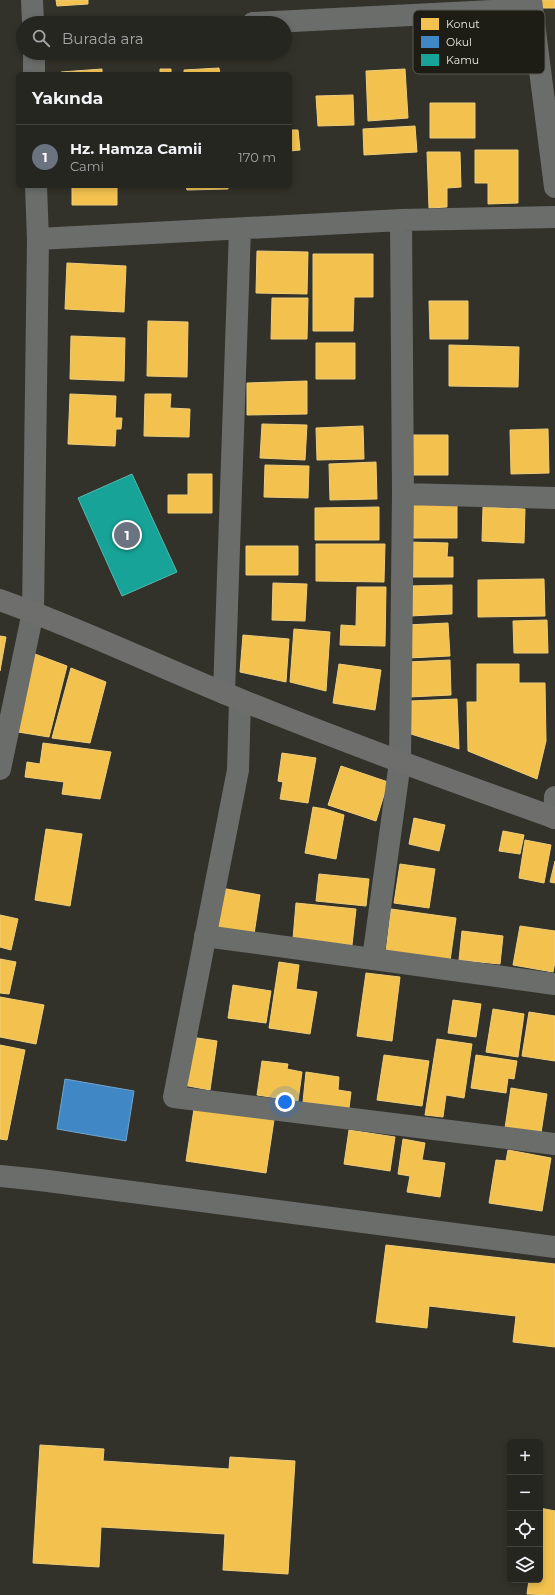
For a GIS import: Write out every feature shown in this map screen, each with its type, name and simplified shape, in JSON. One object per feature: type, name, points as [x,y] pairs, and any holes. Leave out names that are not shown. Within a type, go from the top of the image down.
[{"type":"street","points":[[32,0],[33,16]]},
{"type":"street","points":[[444,10],[532,4]]},
{"type":"street","points":[[292,20],[413,12]]},
{"type":"street","points":[[34,60],[34,72]]},
{"type":"street","points":[[541,74],[555,187]]},
{"type":"street","points":[[0,768],[33,612],[38,239],[36,188]]},
{"type":"street","points":[[38,239],[401,220],[555,217]]},
{"type":"street","points":[[373,959],[400,762],[403,494],[401,220]]},
{"type":"street","points":[[240,229],[232,696],[238,770],[174,1097],[555,1144]]},
{"type":"street","points":[[403,494],[555,498]]},
{"type":"street","points":[[0,600],[33,612],[232,696],[400,762],[554,818],[555,796]]},
{"type":"street","points":[[205,936],[555,984]]},
{"type":"street","points":[[0,1176],[555,1247]]},
{"type":"building: Konut","points":[[56,0],[88,0],[88,4],[57,6]]},
{"type":"building: Konut","points":[[541,0],[555,0],[555,8],[541,8]]},
{"type":"building: Konut","points":[[219,68],[220,72],[184,72],[184,70]]},
{"type":"building: Konut","points":[[102,69],[102,72],[61,72]]},
{"type":"building: Konut","points":[[160,69],[171,69],[171,72],[160,72]]},
{"type":"building: Konut","points":[[405,69],[408,118],[368,121],[366,71]]},
{"type":"building: Konut","points":[[353,95],[354,125],[318,126],[316,96]]},
{"type":"building: Konut","points":[[430,103],[475,103],[475,138],[430,138]]},
{"type":"building: Konut","points":[[415,126],[417,152],[364,155],[363,129]]},
{"type":"building: Konut","points":[[292,130],[298,130],[300,150],[292,151]]},
{"type":"building: Konut","points":[[475,150],[518,150],[518,203],[488,204],[488,183],[475,183]]},
{"type":"building: Konut","points":[[427,152],[460,152],[461,187],[447,188],[447,207],[429,208]]},
{"type":"building: Konut","points":[[72,188],[117,188],[117,205],[72,205]]},
{"type":"building: Konut","points":[[186,188],[228,188],[228,189],[187,190]]},
{"type":"building: Konut","points":[[257,251],[308,252],[307,294],[256,293]]},
{"type":"building: Konut","points":[[313,254],[373,254],[373,297],[354,297],[353,331],[313,331]]},
{"type":"building: Konut","points":[[67,263],[126,266],[124,312],[65,309]]},
{"type":"building: Konut","points":[[272,298],[308,298],[307,339],[271,339]]},
{"type":"building: Konut","points":[[429,301],[468,301],[468,339],[430,339]]},
{"type":"building: Konut","points":[[148,321],[188,322],[187,377],[147,376]]},
{"type":"building: Konut","points":[[71,336],[125,338],[124,381],[70,379]]},
{"type":"building: Konut","points":[[316,343],[355,343],[355,379],[316,379]]},
{"type":"building: Konut","points":[[449,345],[519,347],[518,387],[449,386]]},
{"type":"building: Konut","points":[[307,381],[307,414],[247,415],[247,383]]},
{"type":"building: Konut","points":[[70,394],[116,396],[115,418],[122,418],[121,429],[116,429],[115,446],[68,444]]},
{"type":"building: Konut","points":[[145,394],[171,394],[170,408],[190,409],[189,437],[144,436]]},
{"type":"building: Konut","points":[[262,424],[307,425],[305,460],[260,458]]},
{"type":"building: Konut","points":[[363,426],[364,459],[317,460],[316,428]]},
{"type":"building: Konut","points":[[548,429],[549,473],[511,474],[510,430]]},
{"type":"building: Konut","points":[[413,435],[448,435],[448,475],[413,475]]},
{"type":"building: Konut","points":[[376,462],[377,499],[330,500],[329,464]]},
{"type":"building: Konut","points":[[265,465],[309,466],[308,498],[264,497]]},
{"type":"building: Konut","points":[[188,474],[212,474],[212,513],[168,513],[168,495],[188,495]]},
{"type":"building: Konut","points":[[408,499],[457,500],[457,538],[407,538]]},
{"type":"building: Konut","points":[[379,507],[379,540],[315,540],[315,508]]},
{"type":"building: Konut","points":[[483,507],[525,509],[524,543],[482,541]]},
{"type":"building: Konut","points":[[407,542],[448,543],[447,557],[453,557],[453,577],[406,577]]},
{"type":"building: Konut","points":[[316,544],[385,544],[384,582],[316,581]]},
{"type":"building: Konut","points":[[246,546],[298,546],[298,575],[246,575]]},
{"type":"building: Konut","points":[[544,579],[545,616],[478,617],[478,580]]},
{"type":"building: Konut","points":[[273,583],[307,584],[305,621],[272,620]]},
{"type":"building: Konut","points":[[452,585],[452,614],[410,616],[409,586]]},
{"type":"building: Konut","points":[[357,587],[386,587],[385,646],[340,645],[341,625],[356,626]]},
{"type":"building: Konut","points":[[547,620],[548,653],[514,653],[513,621]]},
{"type":"building: Konut","points":[[448,623],[450,656],[408,658],[406,625]]},
{"type":"building: Konut","points":[[294,629],[330,632],[326,691],[290,682]]},
{"type":"building: Konut","points":[[243,635],[289,639],[286,682],[240,672]]},
{"type":"building: Konut","points":[[0,636],[6,637],[0,671]]},
{"type":"building: Konut","points":[[35,654],[67,666],[49,737],[18,732]]},
{"type":"building: Konut","points":[[450,660],[451,695],[409,697],[408,662]]},
{"type":"building: Konut","points":[[339,664],[381,670],[375,710],[333,703]]},
{"type":"building: Konut","points":[[477,664],[519,664],[519,683],[545,683],[546,741],[537,779],[468,751],[467,702],[477,702]]},
{"type":"building: Konut","points":[[71,668],[106,682],[90,743],[52,738]]},
{"type":"building: Konut","points":[[457,699],[459,749],[411,734],[410,701]]},
{"type":"building: Konut","points":[[43,743],[111,752],[100,799],[62,794],[64,782],[25,777],[27,762],[40,764]]},
{"type":"building: Konut","points":[[282,753],[316,758],[308,803],[280,799],[283,782],[278,781]]},
{"type":"building: Konut","points":[[341,766],[388,782],[376,821],[328,805]]},
{"type":"building: Konut","points":[[313,807],[344,815],[336,859],[305,853]]},
{"type":"building: Konut","points":[[414,818],[445,825],[439,851],[409,844]]},
{"type":"building: Konut","points":[[46,829],[82,834],[70,906],[35,900]]},
{"type":"building: Konut","points":[[503,831],[524,835],[520,854],[499,851]]},
{"type":"building: Konut","points":[[525,840],[551,845],[544,883],[519,878]]},
{"type":"building: Konut","points":[[555,861],[555,883],[550,882]]},
{"type":"building: Konut","points":[[400,864],[435,869],[429,908],[394,903]]},
{"type":"building: Konut","points":[[319,874],[369,879],[366,906],[316,901]]},
{"type":"building: Konut","points":[[221,888],[260,895],[254,934],[215,928]]},
{"type":"building: Konut","points":[[296,903],[356,909],[352,945],[293,939]]},
{"type":"building: Konut","points":[[391,909],[456,918],[450,961],[386,952]]},
{"type":"building: Konut","points":[[0,915],[18,919],[11,950],[0,947]]},
{"type":"building: Konut","points":[[520,926],[555,931],[555,962],[553,972],[513,965]]},
{"type":"building: Konut","points":[[462,931],[503,936],[500,964],[459,960]]},
{"type":"building: Konut","points":[[0,959],[16,962],[9,994],[0,993]]},
{"type":"building: Konut","points":[[279,962],[299,965],[296,989],[317,992],[310,1034],[269,1028]]},
{"type":"building: Konut","points":[[366,973],[400,977],[392,1041],[357,1036]]},
{"type":"building: Konut","points":[[233,985],[271,991],[266,1023],[228,1018]]},
{"type":"building: Konut","points":[[0,997],[44,1005],[36,1044],[0,1037]]},
{"type":"building: Konut","points":[[453,1000],[481,1004],[476,1037],[448,1033]]},
{"type":"building: Konut","points":[[493,1009],[524,1014],[518,1057],[486,1052]]},
{"type":"building: Konut","points":[[529,1012],[555,1016],[555,1061],[522,1056]]},
{"type":"building: Konut","points":[[191,1037],[217,1041],[210,1090],[183,1085]]},
{"type":"building: Konut","points":[[437,1039],[472,1044],[464,1098],[446,1095],[443,1117],[425,1115]]},
{"type":"building: Konut","points":[[0,1045],[25,1050],[7,1140],[0,1139]]},
{"type":"building: Konut","points":[[384,1055],[429,1061],[422,1106],[377,1100]]},
{"type":"building: Konut","points":[[476,1055],[517,1061],[514,1079],[508,1078],[506,1093],[471,1088]]},
{"type":"building: Konut","points":[[262,1061],[288,1064],[287,1069],[302,1072],[298,1101],[257,1095]]},
{"type":"building: Konut","points":[[306,1072],[339,1077],[338,1090],[351,1092],[349,1108],[303,1102]]},
{"type":"building: Konut","points":[[511,1088],[547,1094],[541,1133],[505,1128]]},
{"type":"building: Konut","points":[[194,1109],[274,1120],[266,1173],[186,1161]]},
{"type":"building: Konut","points":[[349,1130],[395,1137],[390,1171],[344,1164]]},
{"type":"building: Konut","points":[[403,1139],[425,1143],[422,1160],[445,1163],[440,1197],[407,1192],[410,1176],[398,1174]]},
{"type":"building: Konut","points":[[508,1150],[551,1158],[542,1211],[489,1203],[496,1160],[506,1161]]},
{"type":"building: Konut","points":[[386,1245],[555,1264],[555,1347],[513,1342],[516,1316],[429,1306],[427,1328],[376,1322]]},
{"type":"building: Konut","points":[[40,1445],[104,1449],[103,1461],[229,1469],[230,1457],[295,1461],[288,1574],[223,1570],[225,1534],[101,1527],[99,1567],[33,1563]]},
{"type":"building: Konut","points":[[543,1509],[555,1511],[555,1595],[527,1594],[529,1583],[543,1583]]},
{"type":"building: Okul","points":[[65,1079],[134,1091],[126,1141],[57,1129]]},
{"type":"building: Kamu","points":[[132,474],[177,572],[122,596],[78,498]]},
{"type":"place","name":"Hz. Hamza Camii","points":[[127,535]]}]
